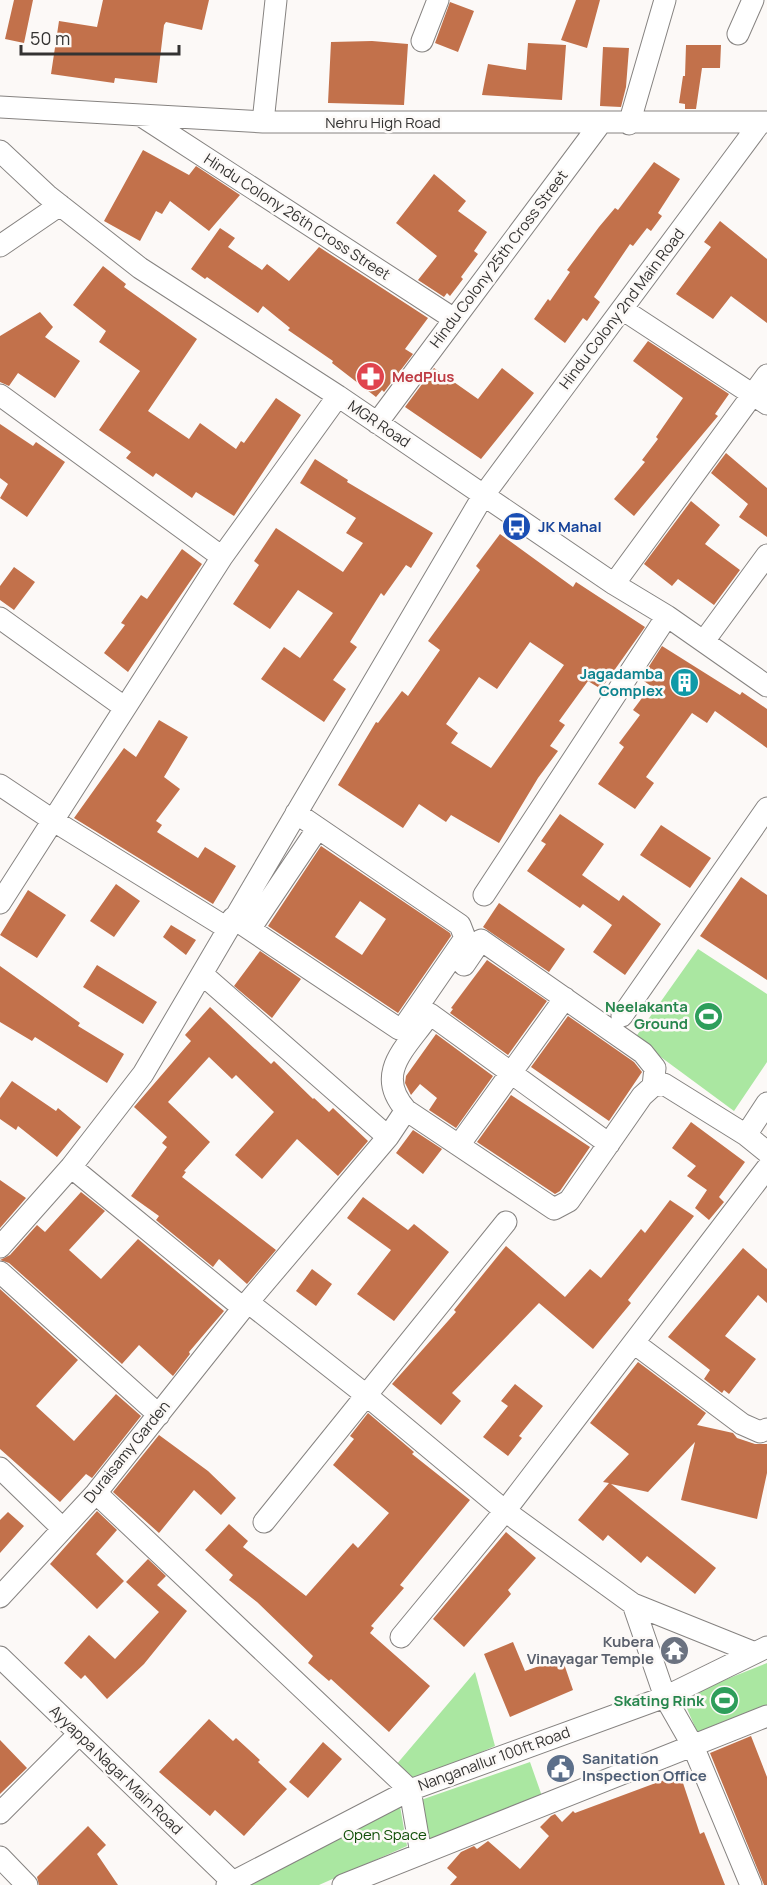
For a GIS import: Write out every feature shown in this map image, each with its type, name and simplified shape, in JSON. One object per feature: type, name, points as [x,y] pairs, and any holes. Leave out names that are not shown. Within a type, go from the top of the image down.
[{"type":"street","points":[[263,122],[276,0]]},
{"type":"street","points":[[422,41],[438,0]]},
{"type":"street","points":[[629,124],[665,0]]},
{"type":"street","points":[[738,34],[753,0]]},
{"type":"street","name":"Nehru High Road","points":[[0,107],[263,122],[629,124],[763,122]]},
{"type":"street","name":"Hindu Colony 26th Cross Street","points":[[139,115],[454,319]]},
{"type":"street","name":"Hindu Colony 2nd Main Road","points":[[237,925],[296,813],[483,496],[763,122]]},
{"type":"street","name":"Hindu Colony 25th Cross Street","points":[[377,423],[600,124]]},
{"type":"street","name":"MGR Road","points":[[0,151],[60,205],[140,268],[338,396],[614,584],[668,616],[767,686]]},
{"type":"street","points":[[0,246],[60,205]]},
{"type":"street","points":[[622,309],[760,399]]},
{"type":"street","points":[[614,584],[760,399],[767,375]]},
{"type":"street","points":[[0,395],[222,556]]},
{"type":"street","points":[[0,903],[222,556],[338,396]]},
{"type":"street","points":[[704,641],[767,555]]},
{"type":"street","points":[[484,896],[668,616]]},
{"type":"street","points":[[0,618],[124,707]]},
{"type":"street","points":[[0,784],[54,821],[237,925],[399,1029],[403,1028],[465,938],[465,931],[460,925],[296,813]]},
{"type":"street","points":[[622,1017],[767,808]]},
{"type":"street","points":[[0,1247],[71,1167],[143,1074],[202,974],[237,925],[318,828]]},
{"type":"street","points":[[653,1086],[654,1068],[643,1053],[481,940],[397,1062],[390,1078],[395,1097],[406,1110],[555,1209],[569,1201],[642,1095],[653,1086],[664,1084],[767,1152]]},
{"type":"street","points":[[202,974],[388,1137]]},
{"type":"street","points":[[459,1145],[565,998]]},
{"type":"street","points":[[430,1014],[609,1144]]},
{"type":"street","points":[[746,1136],[767,1103]]},
{"type":"street","name":"Duraisamy Garden","points":[[0,1597],[96,1493],[246,1305],[388,1137],[406,1110]]},
{"type":"street","points":[[71,1167],[246,1305],[366,1395],[505,1511],[633,1604],[761,1650]]},
{"type":"street","points":[[401,1637],[505,1511],[767,1168]]},
{"type":"street","points":[[264,1522],[506,1222]]},
{"type":"street","points":[[0,1272],[159,1415]]},
{"type":"street","points":[[634,1343],[742,1424],[759,1431],[767,1429]]},
{"type":"street","points":[[0,1468],[62,1528]]},
{"type":"street","points":[[96,1493],[410,1790],[421,1854]]},
{"type":"street","points":[[633,1604],[665,1697],[693,1746],[751,1885]]},
{"type":"street","name":"Nanganallur 100ft Road","points":[[232,1884],[410,1790],[665,1697],[761,1650]]},
{"type":"street","name":"Ayyappa Nagar Main Road","points":[[0,1657],[232,1884]]},
{"type":"street","points":[[343,1885],[767,1716]]},
{"type":"street","points":[[0,1813],[79,1734]]},
{"type":"street","points":[[0,1857],[27,1885]]},
{"type":"green space","name":"Neelakanta Ground","points":[[698,949],[767,994],[767,1062],[734,1111],[635,1038]]},
{"type":"green space","name":"Skating Rink","points":[[767,1663],[767,1705],[698,1734],[682,1697]]},
{"type":"green space","points":[[475,1672],[495,1746],[416,1781],[396,1765]]},
{"type":"green space","points":[[530,1762],[543,1799],[427,1842],[415,1802]]},
{"type":"green space","name":"Open Space","points":[[400,1806],[407,1846],[319,1885],[249,1885]]},
{"type":"building","points":[[14,0],[33,0],[24,43],[5,39]]},
{"type":"building","points":[[103,0],[209,0],[202,30],[166,22],[164,25],[157,83],[115,78],[114,83],[51,74],[59,21],[97,27]]},
{"type":"building","points":[[576,0],[600,0],[587,48],[561,40]]},
{"type":"building","points":[[450,2],[474,11],[458,52],[435,43]]},
{"type":"building","points":[[372,41],[408,44],[404,105],[328,103],[331,42]]},
{"type":"building","points":[[528,43],[566,45],[562,100],[482,95],[488,64],[526,70]]},
{"type":"building","points":[[686,45],[721,45],[720,68],[702,68],[696,109],[685,109],[685,104],[679,103],[683,76],[685,76]]},
{"type":"building","points":[[603,47],[629,48],[626,87],[621,107],[600,106]]},
{"type":"building","points":[[143,150],[189,175],[196,166],[240,195],[209,231],[170,201],[162,214],[156,211],[140,241],[104,221]]},
{"type":"building","points":[[654,162],[680,179],[658,213],[662,216],[651,231],[647,228],[633,246],[630,244],[594,297],[600,302],[587,321],[583,318],[565,343],[534,319],[548,299],[550,301],[570,272],[567,270],[599,227],[615,208],[618,210]]},
{"type":"building","points":[[434,174],[466,201],[458,211],[487,232],[474,251],[478,254],[461,277],[463,279],[450,296],[447,293],[444,297],[418,280],[437,256],[396,223]]},
{"type":"building","points":[[720,221],[767,259],[767,323],[731,296],[713,319],[676,294],[711,247],[704,242]]},
{"type":"building","points":[[220,228],[235,238],[228,247],[262,270],[267,264],[289,281],[319,247],[428,318],[405,349],[413,354],[384,392],[382,390],[376,397],[332,363],[333,361],[288,330],[290,328],[263,306],[258,313],[207,277],[205,279],[191,269]]},
{"type":"building","points":[[103,266],[126,284],[124,287],[197,339],[148,411],[189,439],[200,423],[236,449],[241,441],[244,443],[276,398],[301,415],[234,516],[196,492],[192,498],[156,473],[153,477],[126,458],[131,452],[99,430],[140,371],[99,342],[106,331],[73,305]]},
{"type":"building","points":[[40,312],[53,327],[45,337],[80,361],[55,398],[18,373],[9,386],[0,382],[0,336]]},
{"type":"building","points":[[648,341],[729,394],[715,414],[718,416],[634,516],[614,499],[645,462],[642,460],[683,398],[633,361]]},
{"type":"building","points":[[434,368],[478,399],[502,368],[534,393],[481,459],[405,407]]},
{"type":"building","points":[[0,424],[33,446],[36,442],[65,462],[27,517],[0,498],[8,484],[0,478]]},
{"type":"building","points":[[726,453],[767,488],[767,537],[739,517],[748,504],[711,473]]},
{"type":"building","points":[[315,459],[348,480],[347,482],[433,533],[411,568],[406,565],[384,596],[381,593],[350,642],[357,647],[333,680],[346,689],[324,722],[261,679],[284,647],[300,658],[333,613],[298,590],[270,629],[233,604],[259,565],[254,561],[276,528],[343,572],[363,543],[346,533],[356,518],[300,483]]},
{"type":"building","points":[[691,501],[720,525],[705,544],[740,570],[714,605],[678,579],[672,586],[644,564]]},
{"type":"building","points":[[500,534],[573,587],[576,582],[645,627],[601,689],[588,681],[559,721],[565,725],[550,746],[558,751],[538,778],[499,843],[451,815],[446,822],[419,804],[403,828],[338,785],[376,722],[378,723],[402,691],[408,696],[440,650],[428,641],[480,570],[476,566]],"holes":[[[530,642],[564,665],[491,768],[451,743],[458,733],[446,724],[479,677],[497,689]]]},
{"type":"building","points":[[182,549],[202,564],[128,672],[104,653],[125,625],[121,623],[141,595],[147,599]]},
{"type":"building","points":[[14,567],[35,582],[14,610],[0,600],[0,586]]},
{"type":"building","points":[[662,646],[740,695],[742,692],[767,709],[767,748],[715,711],[707,723],[692,713],[646,777],[654,783],[635,809],[598,784],[624,747],[619,743],[640,715],[633,710],[651,686],[641,679]]},
{"type":"building","points":[[159,720],[188,737],[164,777],[180,789],[156,821],[162,825],[157,832],[198,858],[205,847],[236,866],[213,904],[74,818],[124,748],[136,757]]},
{"type":"building","points":[[560,814],[604,844],[582,875],[619,901],[623,895],[661,924],[625,975],[593,952],[612,925],[583,904],[580,908],[527,871],[546,844],[541,841]]},
{"type":"building","points":[[661,825],[711,858],[690,888],[640,855]]},
{"type":"building","points":[[321,846],[450,933],[451,936],[398,1013],[268,926]],"holes":[[[360,901],[386,919],[362,955],[335,937]]]},
{"type":"building","points":[[741,877],[767,895],[767,980],[700,936]]},
{"type":"building","points":[[116,884],[140,901],[114,937],[90,921]]},
{"type":"building","points":[[28,890],[66,915],[37,958],[0,935]]},
{"type":"building","points":[[499,903],[565,949],[549,972],[483,927]]},
{"type":"building","points":[[171,925],[196,940],[186,955],[163,937]]},
{"type":"building","points":[[260,951],[301,979],[272,1018],[234,986]]},
{"type":"building","points":[[487,960],[547,1001],[508,1055],[450,1013],[453,1009],[451,1008]]},
{"type":"building","points":[[97,965],[157,1002],[143,1024],[83,987]]},
{"type":"building","points":[[0,966],[80,1023],[78,1026],[124,1054],[107,1083],[35,1037],[32,1041],[0,1022]]},
{"type":"building","points":[[210,1007],[271,1064],[274,1061],[313,1099],[329,1112],[333,1108],[368,1141],[338,1176],[297,1139],[262,1179],[235,1155],[274,1112],[236,1075],[232,1079],[209,1057],[168,1102],[210,1142],[184,1171],[186,1172],[182,1177],[276,1250],[247,1284],[219,1259],[213,1267],[156,1220],[159,1216],[131,1196],[167,1147],[162,1143],[167,1137],[134,1107],[191,1041],[185,1035]]},
{"type":"building","points":[[568,1016],[634,1062],[642,1072],[609,1121],[531,1067]]},
{"type":"building","points":[[436,1034],[493,1076],[456,1128],[429,1110],[437,1098],[420,1084],[411,1095],[405,1083],[406,1076]]},
{"type":"building","points":[[12,1081],[56,1111],[58,1108],[81,1127],[57,1157],[18,1126],[16,1130],[0,1119],[0,1098]]},
{"type":"building","points":[[511,1095],[590,1147],[560,1191],[555,1194],[477,1142]]},
{"type":"building","points":[[691,1122],[745,1162],[719,1197],[724,1202],[709,1220],[695,1208],[707,1190],[687,1176],[696,1166],[672,1148]]},
{"type":"building","points":[[413,1130],[442,1149],[423,1174],[396,1153]]},
{"type":"building","points":[[0,1180],[26,1198],[0,1228]]},
{"type":"building","points":[[81,1192],[105,1211],[69,1250],[101,1279],[138,1239],[224,1311],[189,1352],[190,1354],[173,1376],[139,1345],[122,1364],[9,1263],[0,1260],[10,1255],[37,1225],[45,1232]]},
{"type":"building","points":[[363,1197],[408,1230],[414,1224],[449,1252],[394,1321],[357,1294],[391,1250],[347,1218]]},
{"type":"building","points":[[670,1200],[694,1216],[628,1300],[631,1303],[593,1349],[539,1303],[452,1393],[461,1401],[441,1425],[392,1384],[456,1312],[454,1310],[506,1246],[565,1297],[590,1269],[601,1278],[641,1229],[645,1233]]},
{"type":"building","points":[[743,1248],[767,1269],[767,1303],[758,1295],[725,1336],[756,1359],[729,1394],[724,1390],[722,1393],[704,1379],[710,1370],[668,1337]]},
{"type":"building","points":[[312,1269],[332,1284],[316,1306],[296,1291]]},
{"type":"building","points":[[0,1289],[78,1360],[36,1406],[74,1441],[116,1394],[141,1416],[92,1478],[86,1474],[60,1502],[0,1449]]},
{"type":"building","points":[[638,1362],[706,1413],[697,1425],[733,1433],[737,1438],[755,1444],[767,1444],[767,1473],[757,1519],[681,1500],[695,1442],[648,1492],[611,1484],[716,1568],[695,1594],[647,1556],[641,1563],[608,1535],[603,1541],[578,1520],[609,1483],[603,1482],[629,1454],[590,1423]]},
{"type":"building","points":[[515,1384],[543,1406],[519,1436],[522,1438],[508,1456],[483,1437],[508,1406],[501,1401]]},
{"type":"building","points":[[368,1413],[414,1452],[412,1454],[470,1500],[400,1585],[404,1588],[371,1626],[374,1628],[370,1633],[430,1686],[389,1732],[331,1679],[329,1681],[308,1663],[313,1656],[257,1602],[229,1580],[233,1575],[205,1550],[229,1524],[248,1541],[243,1547],[306,1596],[353,1543],[358,1548],[389,1513],[333,1465],[354,1439],[350,1436]]},
{"type":"building","points":[[159,1435],[208,1471],[236,1498],[221,1515],[194,1490],[159,1533],[113,1492]]},
{"type":"building","points":[[97,1511],[117,1530],[96,1554],[124,1581],[97,1609],[50,1564]]},
{"type":"building","points":[[8,1512],[24,1526],[0,1553],[0,1520]]},
{"type":"building","points":[[506,1532],[536,1558],[508,1590],[511,1594],[464,1647],[433,1619]]},
{"type":"building","points":[[148,1559],[166,1576],[157,1585],[187,1611],[144,1664],[107,1699],[85,1675],[81,1679],[64,1663],[89,1635],[115,1659],[159,1612],[126,1582]]},
{"type":"building","points":[[513,1642],[525,1671],[562,1658],[573,1690],[510,1717],[484,1654]]},
{"type":"building","points":[[209,1719],[233,1741],[236,1738],[287,1789],[244,1836],[215,1810],[210,1816],[159,1772]]},
{"type":"building","points":[[751,1736],[767,1777],[767,1885],[764,1885],[710,1753]]},
{"type":"building","points":[[0,1740],[27,1768],[0,1794]]},
{"type":"building","points":[[323,1742],[342,1759],[308,1798],[289,1782]]},
{"type":"building","points":[[680,1774],[700,1834],[704,1832],[725,1885],[450,1885],[457,1877],[447,1868],[461,1852],[474,1846],[477,1849],[488,1841],[520,1869],[549,1836],[540,1827],[551,1816],[555,1814],[562,1822],[573,1811],[575,1813]]},
{"type":"building","points":[[88,1826],[106,1845],[97,1854],[118,1885],[39,1885],[37,1877]]},
{"type":"place","name":"MedPlus","points":[[371,377]]},
{"type":"place","name":"JK Mahal","points":[[517,527]]},
{"type":"place","name":"Jagadamba Complex","points":[[684,683]]},
{"type":"place","name":"Neelakanta Ground","points":[[709,1016]]},
{"type":"place","name":"Kubera Vinayagar Temple","points":[[675,1651]]},
{"type":"place","name":"Skating Rink","points":[[725,1701]]},
{"type":"place","name":"Sanitation Inspection Office","points":[[561,1768]]}]
